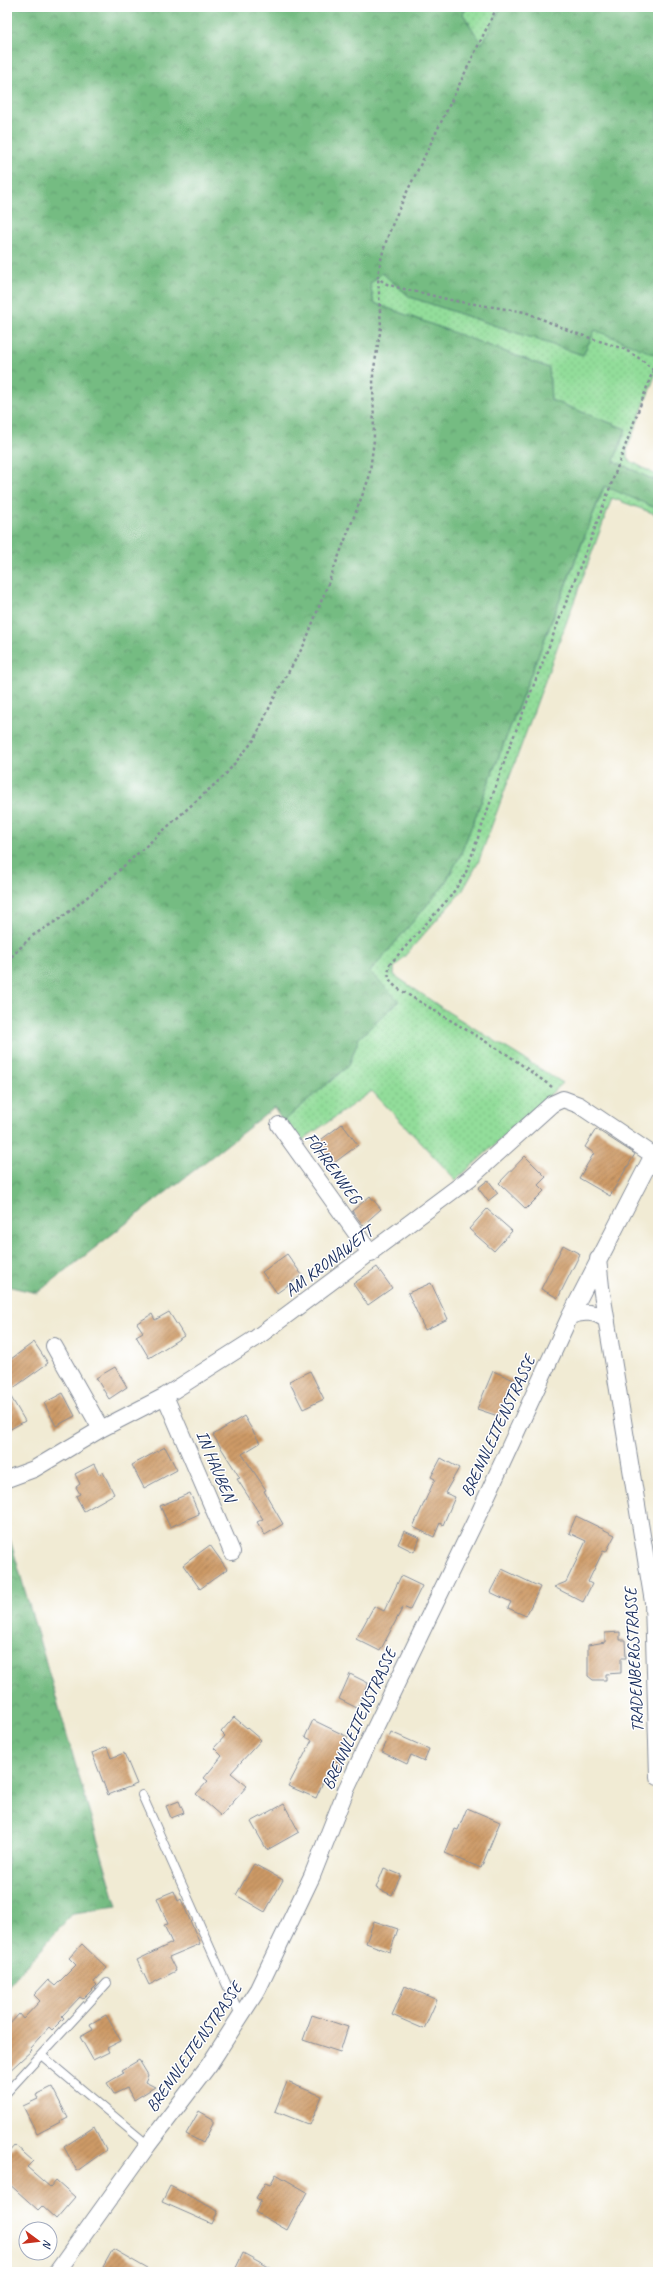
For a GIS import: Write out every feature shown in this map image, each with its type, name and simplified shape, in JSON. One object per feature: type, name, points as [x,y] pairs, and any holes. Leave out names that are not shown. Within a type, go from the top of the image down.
[{"type":"street","name":"BRENNLEITENSTRASSE","points":[[57,2272],[148,2145],[209,2065],[241,2017],[288,1929],[361,1757],[486,1498],[598,1258],[653,1155],[579,1105],[563,1099]]},
{"type":"street","name":"AM KRONAWETT","points":[[7,1479],[34,1469],[101,1429],[165,1396],[256,1338],[371,1254],[470,1178],[552,1104],[563,1099]]},
{"type":"street","name":"FÖHRENWEG","points":[[279,1125],[371,1254]]},
{"type":"street","name":"TRADENBERGSTRASSE","points":[[598,1258],[606,1321],[653,1602],[658,1777]]},
{"type":"street","points":[[570,1316],[580,1313],[590,1313],[600,1316],[606,1321]]},
{"type":"street","points":[[54,1346],[101,1429]]},
{"type":"street","name":"IN HAUBEN","points":[[165,1396],[232,1552]]},
{"type":"lane","points":[[142,1795],[241,2017]]},
{"type":"lane","points":[[7,2092],[107,1983]]},
{"type":"lane","points":[[41,2055],[148,2145]]},
{"type":"path","points":[[7,961],[32,936],[61,918],[106,882],[225,775],[254,740],[276,694],[305,643],[369,478],[374,440],[373,374],[381,328],[378,277],[380,263],[413,181],[497,7]]},
{"type":"path","points":[[378,277],[384,283],[396,287],[455,301],[525,312],[554,325],[624,349],[642,360],[653,370]]},
{"type":"path","points":[[563,1099],[553,1088],[508,1055],[397,988],[389,980],[388,974],[394,960],[459,885],[470,863],[511,744],[595,528],[658,357]]},
{"type":"green space","points":[[7,7],[467,7],[463,14],[482,44],[501,7],[658,7],[658,349],[656,355],[595,330],[583,355],[410,297],[382,273],[370,284],[374,303],[549,368],[551,400],[626,429],[614,461],[658,482],[658,509],[604,486],[460,856],[444,885],[370,972],[399,1001],[359,1038],[349,1065],[283,1122],[274,1108],[37,1293],[7,1286]]},
{"type":"green space","points":[[467,7],[501,7],[482,45],[463,14]]},
{"type":"green space","points":[[382,273],[410,297],[583,355],[595,330],[656,354],[658,349],[658,368],[627,449],[627,459],[658,476],[658,482],[614,461],[626,429],[551,400],[549,368],[374,303],[370,284]]},
{"type":"green space","points":[[605,485],[658,509],[658,515],[612,498],[478,863],[463,890],[394,968],[394,975],[448,1012],[563,1083],[456,1180],[372,1091],[298,1143],[283,1122],[349,1065],[359,1038],[399,1001],[370,972],[444,885],[460,856]]},
{"type":"green space","points":[[7,1529],[117,1907],[73,1913],[7,1987]]},
{"type":"building","points":[[342,1124],[358,1145],[330,1166],[314,1145]]},
{"type":"building","points":[[596,1129],[635,1154],[610,1196],[579,1178],[594,1153],[585,1147]]},
{"type":"building","points":[[525,1156],[546,1177],[538,1185],[544,1191],[526,1209],[499,1183]]},
{"type":"building","points":[[488,1180],[498,1193],[488,1201],[478,1188]]},
{"type":"building","points":[[370,1196],[381,1209],[363,1225],[352,1211]]},
{"type":"building","points":[[487,1209],[512,1231],[494,1251],[469,1229]]},
{"type":"building","points":[[563,1245],[580,1254],[558,1298],[541,1289]]},
{"type":"building","points":[[287,1254],[302,1275],[277,1293],[262,1272]]},
{"type":"building","points":[[377,1267],[392,1288],[368,1305],[353,1284]]},
{"type":"building","points":[[431,1283],[448,1319],[425,1330],[408,1293]]},
{"type":"building","points":[[169,1312],[184,1336],[149,1358],[136,1336],[143,1332],[137,1323],[152,1314],[155,1320]]},
{"type":"building","points":[[34,1342],[48,1363],[8,1392],[25,1421],[7,1431],[7,1362]]},
{"type":"building","points":[[115,1367],[127,1387],[109,1399],[96,1378]]},
{"type":"building","points":[[310,1371],[324,1399],[303,1409],[289,1381]]},
{"type":"building","points":[[493,1371],[514,1380],[498,1416],[477,1409]]},
{"type":"building","points":[[63,1393],[75,1416],[56,1426],[44,1403]]},
{"type":"building","points":[[244,1416],[260,1443],[242,1454],[266,1490],[264,1491],[283,1524],[265,1535],[257,1522],[263,1519],[237,1479],[240,1478],[213,1435]]},
{"type":"building","points":[[165,1447],[177,1470],[144,1488],[132,1465]]},
{"type":"building","points":[[441,1458],[459,1468],[445,1493],[455,1497],[443,1525],[440,1523],[434,1537],[413,1527],[435,1479],[431,1477]]},
{"type":"building","points":[[94,1464],[99,1474],[103,1472],[114,1494],[84,1511],[76,1496],[80,1494],[76,1487],[80,1484],[75,1474]]},
{"type":"building","points":[[190,1493],[199,1514],[170,1527],[160,1506]]},
{"type":"building","points":[[576,1516],[615,1535],[606,1552],[603,1551],[588,1582],[592,1584],[583,1602],[554,1587],[566,1582],[586,1541],[569,1533]]},
{"type":"building","points":[[404,1531],[420,1538],[414,1552],[398,1544]]},
{"type":"building","points":[[210,1545],[227,1569],[200,1589],[183,1565]]},
{"type":"building","points":[[502,1569],[540,1587],[526,1616],[508,1608],[511,1602],[490,1592]]},
{"type":"building","points":[[401,1576],[422,1586],[410,1610],[403,1607],[380,1651],[356,1639],[374,1606],[384,1611]]},
{"type":"building","points":[[620,1632],[620,1640],[625,1640],[626,1658],[621,1658],[621,1673],[606,1674],[606,1680],[593,1680],[588,1676],[588,1645],[605,1642],[605,1633]]},
{"type":"building","points":[[350,1674],[368,1683],[357,1708],[339,1699]]},
{"type":"building","points":[[234,1717],[261,1740],[231,1773],[247,1786],[221,1816],[196,1794],[208,1781],[204,1778],[222,1756],[214,1748],[225,1736],[221,1732]]},
{"type":"building","points":[[313,1720],[348,1737],[337,1761],[343,1764],[337,1775],[328,1771],[316,1798],[288,1786],[312,1740],[305,1737]]},
{"type":"building","points":[[391,1732],[429,1749],[424,1761],[411,1755],[407,1764],[382,1752]]},
{"type":"building","points":[[107,1747],[111,1758],[124,1753],[137,1784],[108,1795],[92,1753]]},
{"type":"building","points":[[179,1801],[184,1813],[171,1818],[166,1806]]},
{"type":"building","points":[[284,1804],[299,1832],[267,1850],[251,1822]]},
{"type":"building","points":[[467,1808],[500,1822],[481,1868],[445,1853],[455,1829],[458,1830]]},
{"type":"building","points":[[254,1864],[283,1880],[265,1912],[236,1895]]},
{"type":"building","points":[[384,1868],[401,1875],[392,1895],[376,1888]]},
{"type":"building","points":[[174,1891],[178,1901],[181,1899],[200,1944],[169,1957],[176,1971],[149,1985],[137,1960],[172,1943],[164,1925],[168,1924],[157,1898]]},
{"type":"building","points":[[374,1921],[398,1929],[390,1952],[366,1943]]},
{"type":"building","points":[[82,1944],[107,1968],[94,1982],[97,1985],[83,1999],[80,1997],[62,2016],[64,2018],[52,2030],[49,2027],[30,2048],[32,2050],[7,2073],[7,2027],[19,2014],[23,2019],[40,2001],[34,1995],[48,1980],[55,1986],[76,1965],[69,1958]]},
{"type":"building","points":[[405,1986],[437,2000],[424,2029],[392,2015]]},
{"type":"building","points":[[106,2015],[121,2041],[107,2048],[109,2052],[93,2060],[80,2037],[93,2030],[90,2024]]},
{"type":"building","points":[[312,2015],[348,2027],[340,2052],[303,2040]]},
{"type":"building","points":[[139,2060],[148,2075],[145,2082],[155,2087],[134,2100],[127,2088],[114,2094],[107,2083],[124,2073],[122,2070]]},
{"type":"building","points":[[287,2082],[322,2096],[310,2125],[275,2111]]},
{"type":"building","points":[[52,2087],[68,2118],[37,2134],[23,2106],[38,2099],[36,2095]]},
{"type":"building","points":[[199,2111],[213,2119],[213,2124],[203,2143],[186,2134]]},
{"type":"building","points":[[94,2127],[106,2150],[77,2171],[64,2147]]},
{"type":"building","points":[[15,2145],[33,2161],[27,2167],[50,2187],[56,2180],[75,2197],[56,2219],[42,2206],[38,2210],[7,2182],[7,2154]]},
{"type":"building","points":[[276,2174],[307,2192],[287,2230],[255,2212],[261,2201],[256,2198],[265,2183],[270,2185]]},
{"type":"building","points":[[170,2186],[218,2211],[212,2224],[162,2202]]},
{"type":"building","points":[[113,2249],[153,2272],[111,2272],[103,2267]]},
{"type":"building","points":[[243,2253],[278,2272],[234,2272]]}]
